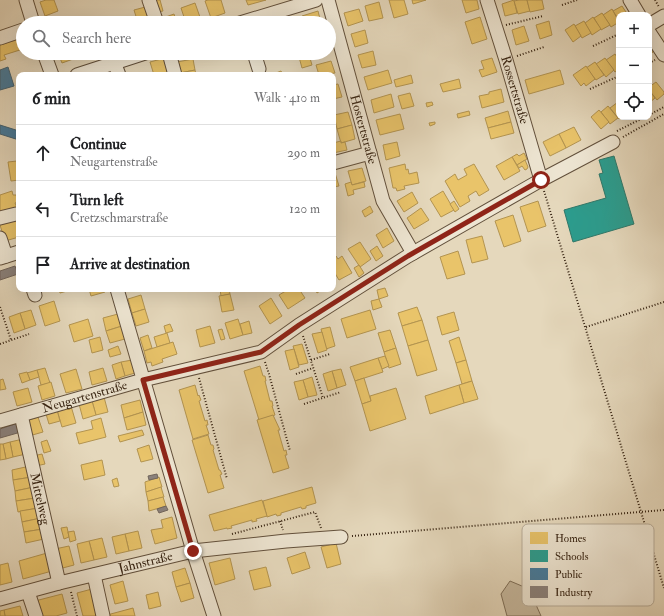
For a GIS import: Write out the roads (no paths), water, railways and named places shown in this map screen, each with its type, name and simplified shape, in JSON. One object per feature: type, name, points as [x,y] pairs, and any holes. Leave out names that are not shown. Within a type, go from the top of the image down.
[{"type":"street","points":[[26,0],[31,16]]},
{"type":"street","points":[[149,0],[154,16]]},
{"type":"street","points":[[264,16],[316,0]]},
{"type":"street","name":"Hostertstraße","points":[[328,0],[332,16]]},
{"type":"street","name":"Rossertstraße","points":[[487,0],[541,180]]},
{"type":"street","points":[[630,0],[637,12]]},
{"type":"street","points":[[652,23],[664,16]]},
{"type":"street","name":"Hostertstraße","points":[[336,29],[383,201],[413,253]]},
{"type":"street","points":[[0,38],[16,32]]},
{"type":"street","points":[[652,37],[664,55]]},
{"type":"street","points":[[47,60],[51,72]]},
{"type":"street","points":[[86,72],[121,60]]},
{"type":"street","points":[[171,60],[174,72]]},
{"type":"street","points":[[256,60],[259,69]]},
{"type":"street","points":[[114,62],[118,72]]},
{"type":"street","name":"Neugartenstraße","points":[[0,420],[143,380],[261,352],[299,325],[413,253],[541,180],[610,144]]},
{"type":"street","points":[[336,162],[370,153]]},
{"type":"street","points":[[0,218],[16,214]]},
{"type":"street","points":[[0,238],[3,257],[16,253]]},
{"type":"street","points":[[118,292],[193,551],[214,616]]},
{"type":"street","name":"Mittelweg","points":[[21,415],[64,582]]},
{"type":"street","name":"Jahnstraße","points":[[0,599],[193,551],[341,537]]},
{"type":"street","points":[[94,575],[103,616]]},
{"type":"street","points":[[28,592],[36,616]]}]
